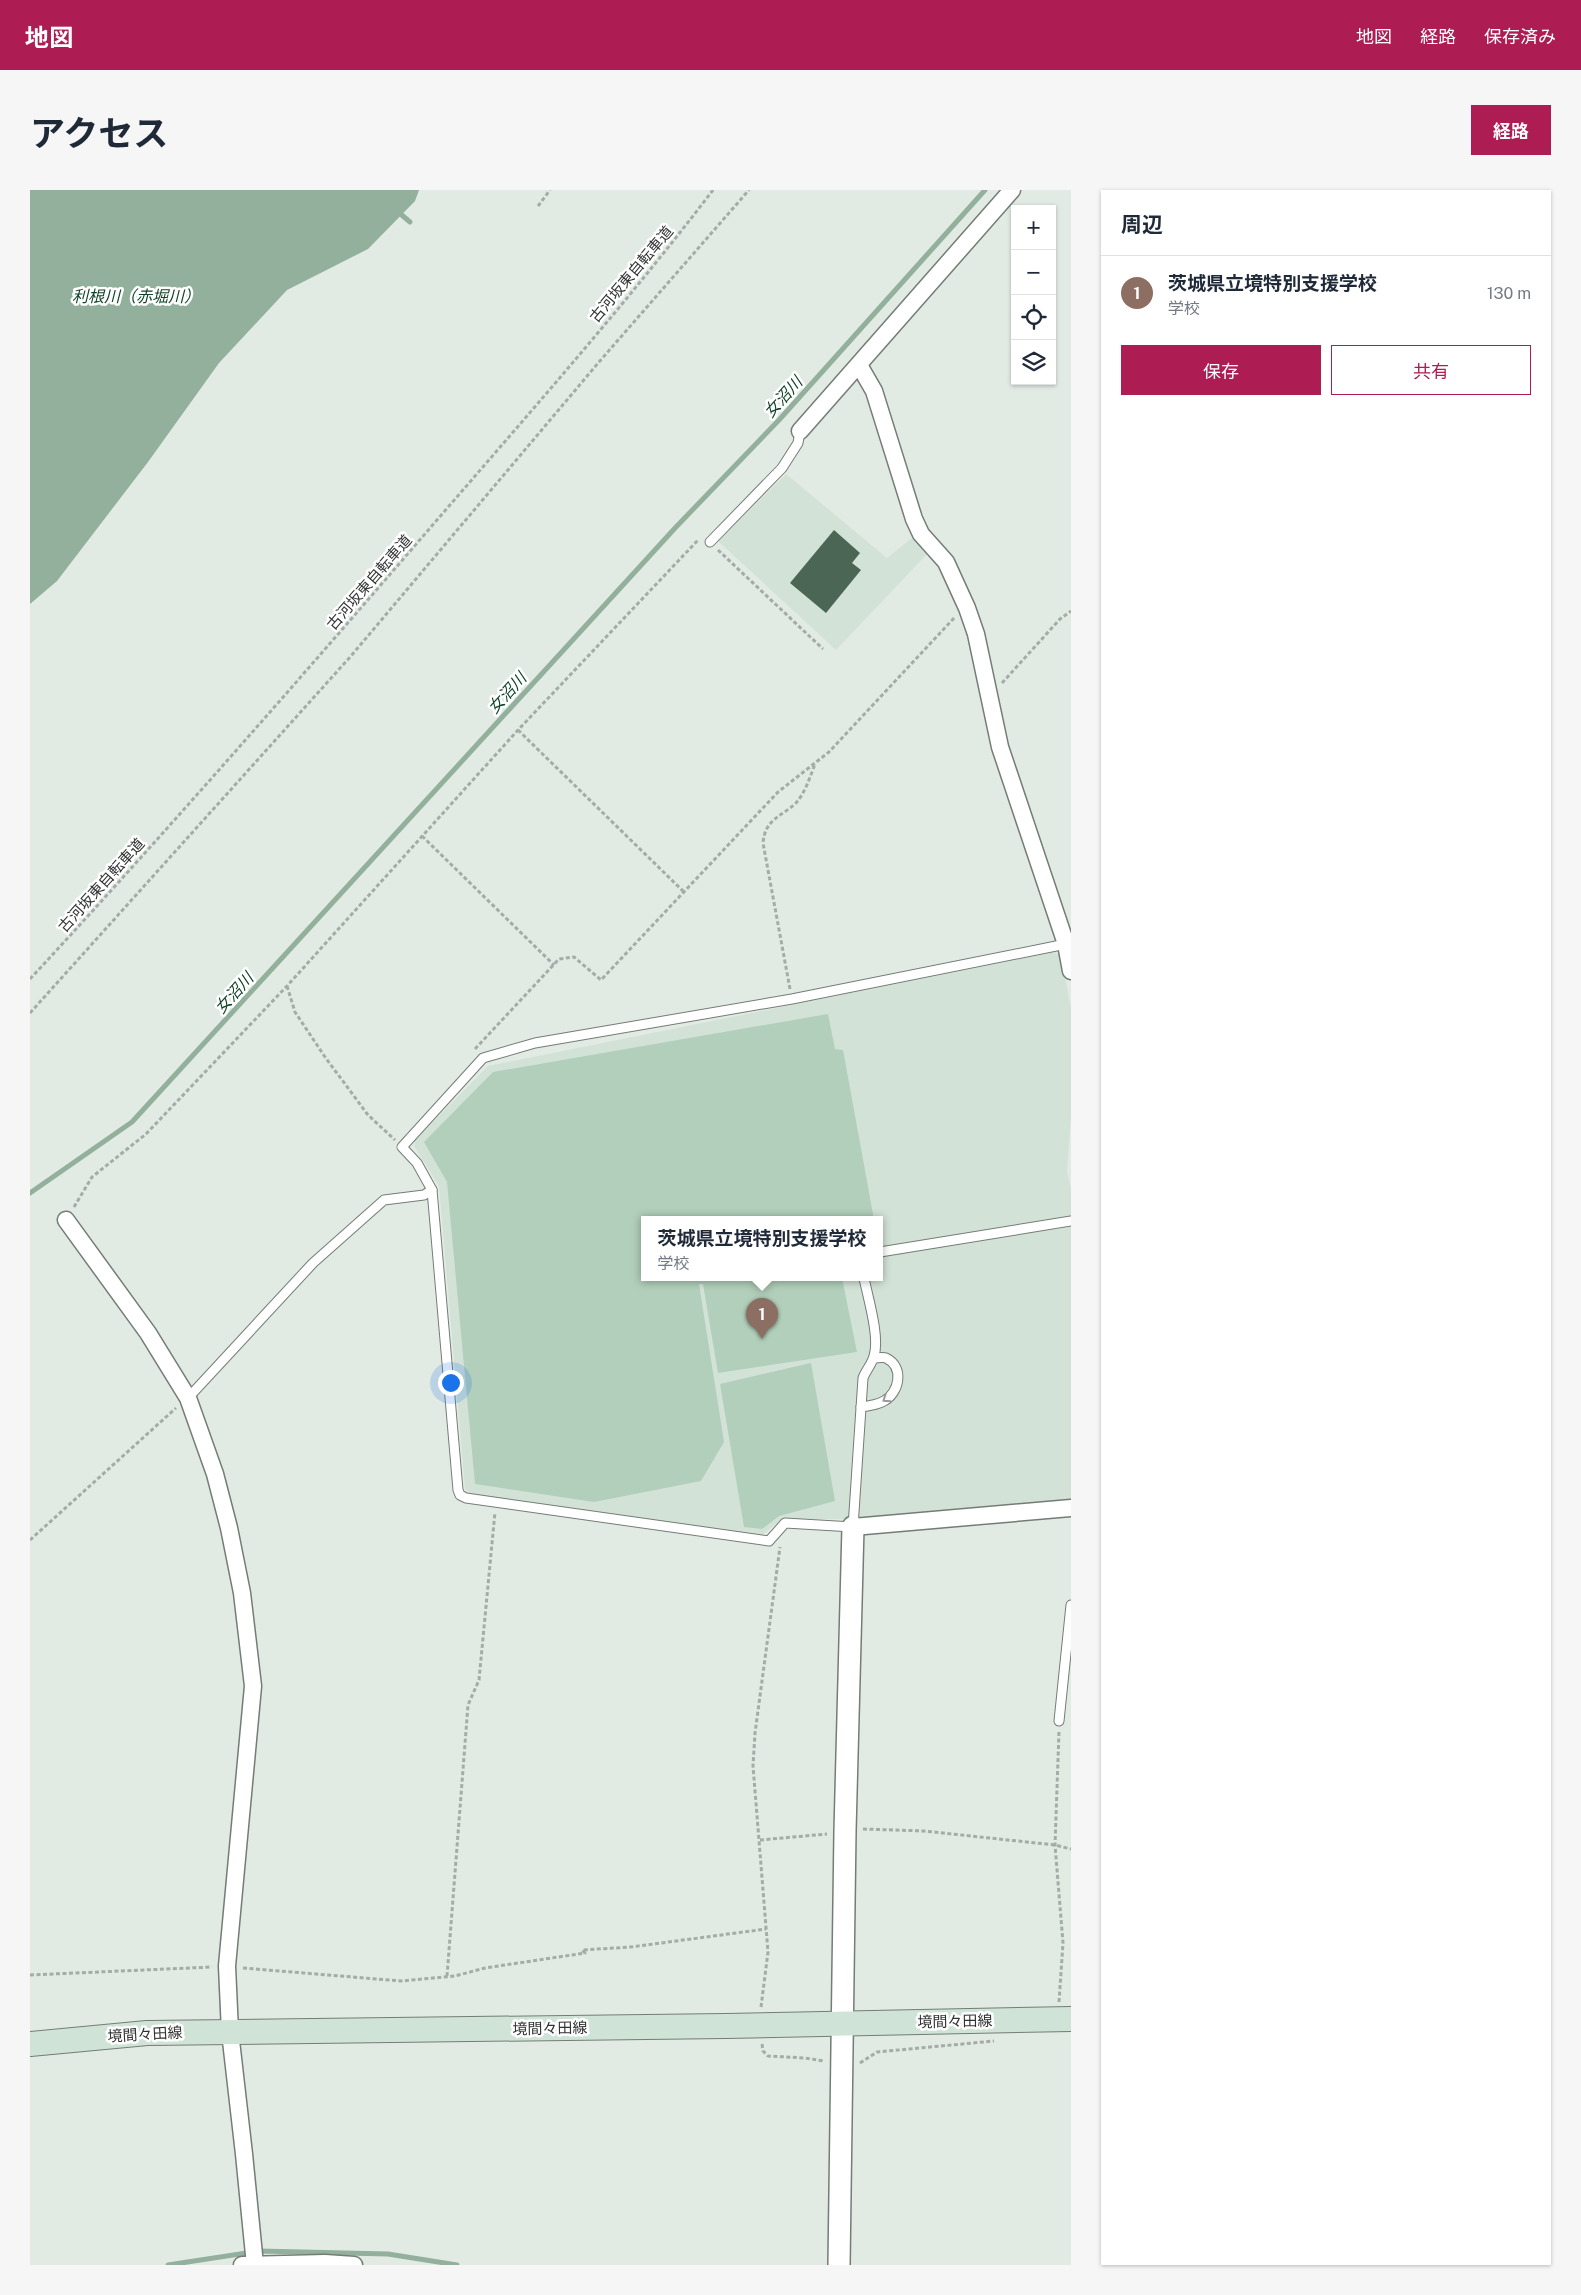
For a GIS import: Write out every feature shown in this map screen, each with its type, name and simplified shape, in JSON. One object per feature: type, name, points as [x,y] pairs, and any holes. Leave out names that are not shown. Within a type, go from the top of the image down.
[{"type":"main road","name":"境間々田線","points":[[30,2044],[147,2033],[761,2026],[1063,2019]]},
{"type":"street","points":[[800,431],[1012,190]]},
{"type":"street","points":[[860,365],[874,391],[914,519],[921,534],[946,562],[967,608],[976,634],[1000,747],[1066,944],[1071,971]]},
{"type":"street","points":[[66,1220],[148,1334],[188,1398],[215,1474],[229,1528],[242,1593],[253,1686],[227,1966],[230,2032],[252,2259],[354,2265]]},
{"type":"street","points":[[839,2265],[845,1830],[853,1527],[1071,1508]]},
{"type":"lane","points":[[710,542],[782,468],[798,443],[800,431]]},
{"type":"lane","points":[[865,1281],[875,1342],[874,1358],[866,1368],[863,1378],[853,1527],[785,1523],[769,1541],[466,1498],[460,1495],[458,1490],[432,1190],[417,1163],[402,1147],[483,1058],[535,1043],[792,999],[1066,944]]},
{"type":"lane","points":[[188,1398],[313,1263],[384,1200],[424,1195],[432,1190]]},
{"type":"lane","points":[[883,1252],[1071,1221]]},
{"type":"lane","points":[[861,1407],[883,1402],[895,1392],[898,1383],[893,1364],[885,1358],[874,1358]]},
{"type":"lane","points":[[1059,1721],[1071,1605]]},
{"type":"path","points":[[538,206],[550,190]]},
{"type":"path","name":"古河坂東自転車道","points":[[30,979],[216,774],[336,637],[540,400],[682,231],[713,190]]},
{"type":"path","points":[[30,1013],[351,656],[599,362],[749,190]]},
{"type":"path","points":[[66,1220],[92,1177],[146,1134],[287,986],[518,730],[702,535],[823,649]]},
{"type":"path","points":[[468,1074],[473,1052],[477,1045],[559,959],[574,957],[601,980],[778,792],[828,752],[967,608]]},
{"type":"path","points":[[990,697],[1060,619],[1071,611]]},
{"type":"path","points":[[518,730],[684,892]]},
{"type":"path","points":[[792,999],[763,843],[764,832],[770,822],[796,802],[816,762]]},
{"type":"path","points":[[422,836],[554,965]]},
{"type":"path","points":[[287,986],[295,1012],[326,1058],[368,1115],[402,1147]]},
{"type":"path","points":[[30,1540],[188,1398]]},
{"type":"path","points":[[447,1976],[468,1705],[479,1680],[496,1502]]},
{"type":"path","points":[[778,1531],[781,1548],[754,1742],[754,1793],[760,1840],[768,1952],[761,2001],[763,2051],[768,2056],[805,2058],[842,2064],[862,2063],[877,2052],[997,2040]]},
{"type":"path","points":[[1059,1721],[1056,1845],[1063,1958],[1063,2019]]},
{"type":"path","points":[[760,1840],[857,1829],[924,1831],[1056,1845],[1071,1849]]},
{"type":"path","points":[[30,1975],[227,1966],[401,1980],[447,1976],[485,1968],[584,1953],[582,1950],[631,1946],[766,1929]]},
{"type":"shaded area","points":[[786,474],[887,558],[913,537],[929,552],[836,650],[718,541]]},
{"type":"shaded area","points":[[1055,952],[1061,957],[1071,1008],[1071,1117],[1067,1171],[1071,1189],[1071,1499],[853,1519],[782,1519],[762,1535],[471,1494],[465,1489],[439,1186],[414,1146],[415,1140],[488,1066]]},
{"type":"shaded area","points":[[828,1014],[835,1049],[843,1050],[873,1216],[641,1216],[641,1281],[843,1281],[857,1352],[718,1373],[703,1284],[699,1284],[724,1442],[701,1481],[594,1502],[475,1484],[447,1182],[424,1142],[493,1072]]},
{"type":"shaded area","points":[[811,1363],[835,1501],[779,1516],[762,1529],[744,1527],[720,1384]]},
{"type":"water","name":"利根川（赤堀川）","points":[[30,190],[419,190],[415,201],[368,249],[287,290],[219,363],[148,462],[57,581],[30,604]]},
{"type":"building","points":[[834,530],[860,553],[852,563],[861,570],[826,613],[790,583]]},
{"type":"waterway","name":"女沼川","points":[[30,1193],[132,1122],[676,527],[779,420],[985,190]]},
{"type":"waterway","points":[[397,211],[410,222]]},
{"type":"waterway","points":[[168,2265],[259,2251],[388,2254],[457,2265]]},
{"type":"place","name":"茨城県立境特別支援学校","points":[[762,1339]]}]
